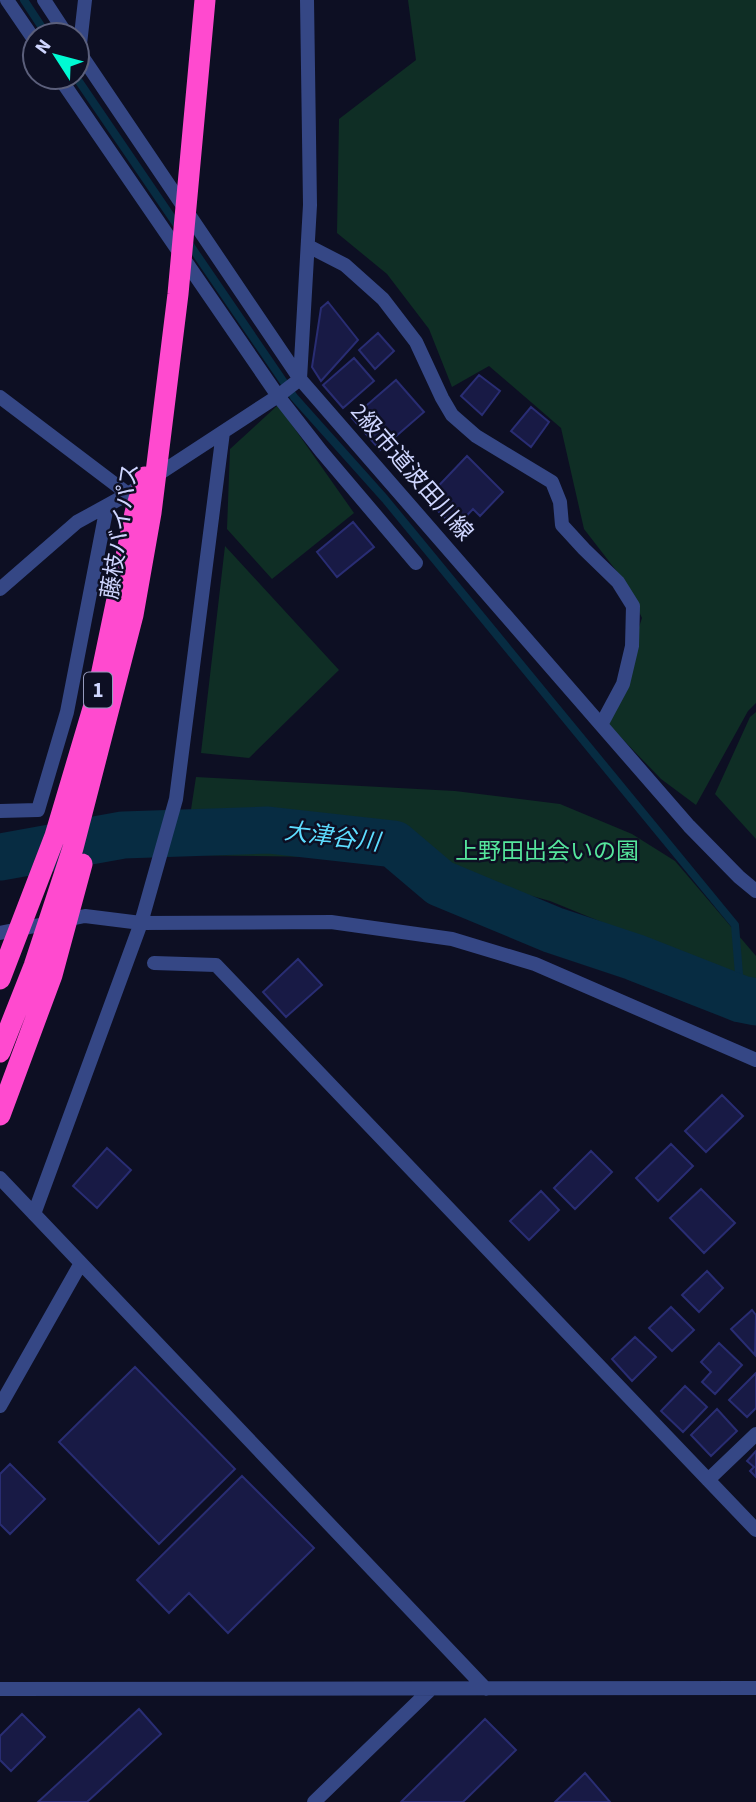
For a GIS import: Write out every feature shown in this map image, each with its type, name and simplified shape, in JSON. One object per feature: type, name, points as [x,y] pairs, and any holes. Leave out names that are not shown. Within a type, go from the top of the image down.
[{"type":"highway","name":"藤枝バイパス","points":[[43,971],[101,792],[151,513],[178,294],[205,0]]},
{"type":"highway","name":"1","points":[[3,972],[55,836],[97,695],[135,513],[164,407]]},
{"type":"highway","name":"1","points":[[0,1052],[43,971]]},
{"type":"highway","name":"1","points":[[0,1115],[43,971]]},
{"type":"street","points":[[6,0],[21,21]]},
{"type":"street","points":[[44,0],[58,21]]},
{"type":"street","points":[[82,21],[85,0]]},
{"type":"street","points":[[0,589],[77,522],[128,495],[300,379],[310,205],[307,0]]},
{"type":"street","name":"2級市道波田川線","points":[[91,70],[300,379],[690,826],[756,891]]},
{"type":"street","points":[[69,91],[278,396],[416,564]]},
{"type":"street","points":[[308,246],[345,265],[383,299],[416,342],[452,415],[477,436],[552,482],[560,502],[562,525],[618,582],[633,606],[632,646],[623,684],[601,725]]},
{"type":"street","points":[[0,397],[128,495]]},
{"type":"street","points":[[34,1214],[143,918],[176,799],[223,432]]},
{"type":"street","points":[[0,811],[38,810],[67,712],[107,506]]},
{"type":"street","points":[[0,933],[85,916],[331,922],[452,939],[535,964],[756,1060]]},
{"type":"street","points":[[155,964],[216,965],[756,1530]]},
{"type":"street","points":[[0,1178],[486,1689]]},
{"type":"street","points":[[0,1406],[81,1263]]},
{"type":"street","points":[[708,1480],[756,1434]]},
{"type":"street","points":[[0,1689],[756,1688]]},
{"type":"street","points":[[314,1802],[431,1689]]},
{"type":"green space","points":[[408,0],[756,0],[756,703],[748,711],[696,805],[661,779],[607,723],[642,618],[625,582],[584,529],[561,428],[489,366],[452,387],[429,329],[387,274],[337,233],[339,119],[416,60]]},
{"type":"green space","points":[[278,405],[354,513],[272,579],[227,529],[230,449]]},
{"type":"green space","points":[[225,546],[339,670],[249,758],[201,753]]},
{"type":"green space","points":[[756,712],[756,839],[715,794],[750,717]]},
{"type":"green space","name":"上野田出会いの園","points":[[196,777],[455,791],[560,804],[632,834],[675,861],[756,956],[756,988],[717,969],[550,901],[413,863],[323,857],[184,855]]},
{"type":"building","points":[[328,302],[358,340],[321,381],[312,367],[321,308]]},
{"type":"building","points":[[378,333],[394,351],[375,369],[359,350]]},
{"type":"building","points":[[354,358],[374,381],[343,408],[323,385]]},
{"type":"building","points":[[479,375],[500,391],[482,415],[461,396]]},
{"type":"building","points":[[396,380],[424,412],[380,450],[352,418]]},
{"type":"building","points":[[531,407],[549,422],[531,447],[511,431]]},
{"type":"building","points":[[467,456],[503,492],[480,516],[473,509],[455,528],[426,499]]},
{"type":"building","points":[[353,522],[374,547],[337,577],[317,552]]},
{"type":"building","points":[[298,959],[322,985],[286,1017],[263,992]]},
{"type":"building","points":[[722,1095],[743,1116],[706,1152],[685,1131]]},
{"type":"building","points":[[671,1144],[693,1166],[658,1201],[636,1178]]},
{"type":"building","points":[[107,1148],[131,1170],[97,1208],[73,1186]]},
{"type":"building","points":[[591,1151],[612,1172],[575,1209],[554,1188]]},
{"type":"building","points":[[701,1189],[735,1223],[704,1253],[670,1218]]},
{"type":"building","points":[[541,1191],[559,1210],[529,1240],[510,1221]]},
{"type":"building","points":[[707,1271],[723,1288],[699,1312],[682,1295]]},
{"type":"building","points":[[671,1307],[694,1330],[672,1351],[649,1328]]},
{"type":"building","points":[[752,1310],[756,1315],[755,1355],[731,1329]]},
{"type":"building","points":[[635,1337],[656,1357],[632,1381],[612,1359]]},
{"type":"building","points":[[719,1343],[742,1365],[715,1394],[702,1382],[711,1372],[701,1362]]},
{"type":"building","points":[[135,1367],[235,1469],[159,1544],[59,1442]]},
{"type":"building","points":[[756,1373],[756,1408],[747,1417],[729,1400]]},
{"type":"building","points":[[685,1386],[707,1407],[683,1432],[661,1411]]},
{"type":"building","points":[[717,1409],[737,1431],[711,1456],[691,1435]]},
{"type":"building","points":[[756,1451],[756,1477],[750,1471],[754,1467],[747,1461]]},
{"type":"building","points":[[10,1464],[45,1499],[10,1534],[0,1524],[0,1474]]},
{"type":"building","points":[[242,1476],[314,1548],[228,1633],[189,1593],[169,1613],[137,1580]]},
{"type":"building","points":[[139,1709],[161,1734],[87,1802],[38,1802]]},
{"type":"building","points":[[22,1714],[45,1737],[11,1771],[0,1760],[0,1736]]},
{"type":"building","points":[[485,1719],[516,1750],[463,1802],[401,1802]]},
{"type":"building","points":[[585,1773],[610,1802],[555,1802]]},
{"type":"waterway","points":[[24,0],[38,21]]},
{"type":"waterway","points":[[86,91],[179,228]]},
{"type":"waterway","points":[[188,242],[294,397],[385,499],[735,925],[741,999]]},
{"type":"waterway","name":"大津谷川","points":[[0,857],[123,835],[268,830],[394,844],[440,883],[553,930],[634,957],[741,999],[756,1002]]}]
